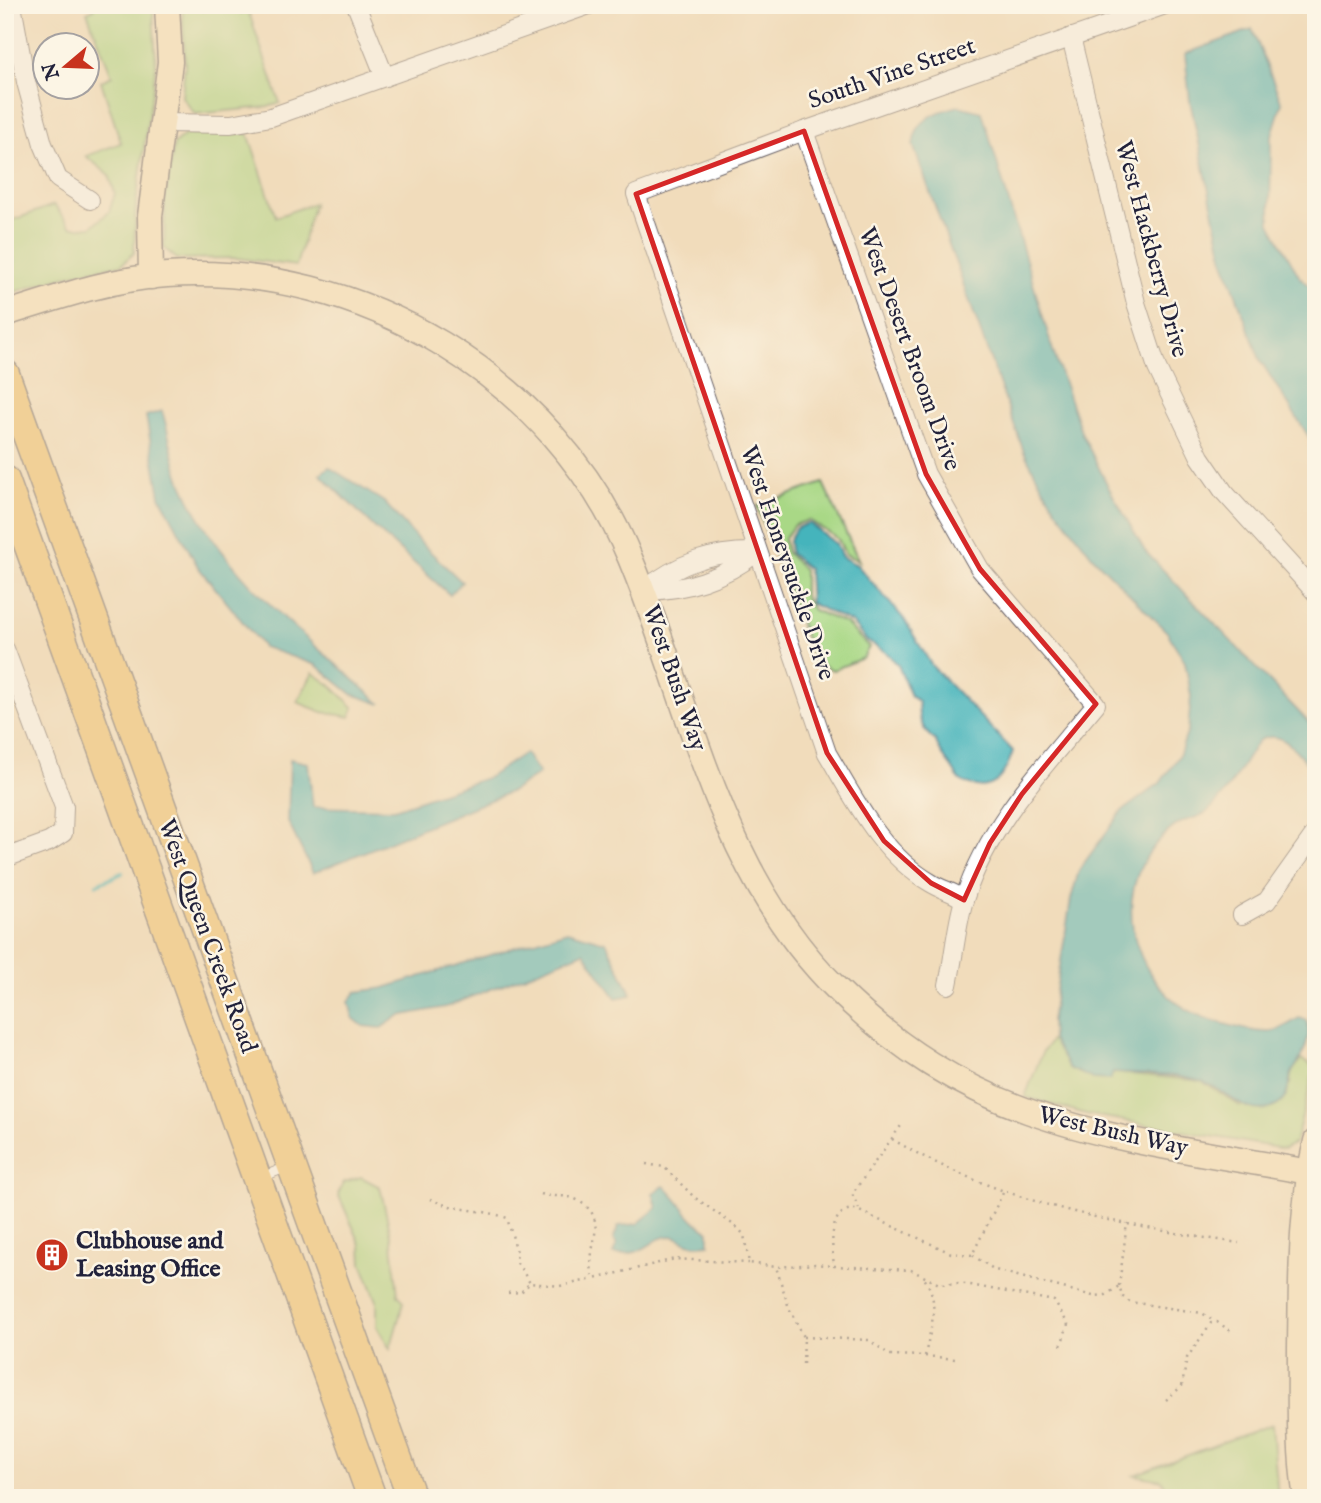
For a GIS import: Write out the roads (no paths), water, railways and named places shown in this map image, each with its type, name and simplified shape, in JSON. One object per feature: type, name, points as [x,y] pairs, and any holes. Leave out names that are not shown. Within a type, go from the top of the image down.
[{"type":"main road","name":"West Queen Creek Road","points":[[5,374],[289,1166],[412,1498]]},
{"type":"main road","name":"West Queen Creek Road","points":[[5,480],[372,1498]]},
{"type":"street","points":[[12,5],[26,82],[43,144],[58,179],[90,200]]},
{"type":"street","points":[[151,277],[150,216],[170,62],[167,5]]},
{"type":"street","points":[[356,5],[385,77]]},
{"type":"street","points":[[163,123],[216,125],[255,120],[385,77],[566,9],[589,5]]},
{"type":"street","name":"South Vine Street","points":[[636,194],[804,131],[1165,5]]},
{"type":"street","name":"West Hackberry Drive","points":[[1071,37],[1136,303],[1157,368],[1200,457],[1224,492],[1316,593]]},
{"type":"street","name":"West Desert Broom Drive","points":[[804,131],[926,474],[980,569],[1096,704],[1022,794],[990,843],[964,900]]},
{"type":"street","name":"West Honeysuckle Drive","points":[[636,194],[827,753],[864,816],[907,864],[931,883],[964,900]]},
{"type":"street","name":"West Bush Way","points":[[5,314],[74,291],[151,277],[229,276],[309,287],[400,320],[457,353],[529,411],[573,460],[621,538],[643,591],[716,799],[750,872],[799,947],[836,988],[911,1052],[957,1081],[998,1101],[1047,1120],[1099,1134],[1309,1172]]},
{"type":"street","points":[[643,591],[669,570],[727,551],[757,552]]},
{"type":"street","points":[[5,649],[64,807],[63,834],[5,858]]},
{"type":"street","points":[[1242,915],[1267,901],[1316,832]]},
{"type":"street","points":[[948,985],[964,900]]},
{"type":"street","points":[[1306,1498],[1311,1384],[1301,1287],[1309,1172],[1316,1141]]},
{"type":"lane","points":[[258,1179],[289,1166]]},
{"type":"water","points":[[1252,29],[1282,103],[1271,138],[1270,223],[1299,276],[1316,292],[1316,448],[1260,360],[1224,262],[1190,101],[1185,54]]},
{"type":"water","points":[[959,106],[982,112],[1054,354],[1082,434],[1145,551],[1316,730],[1316,763],[1308,765],[1292,747],[1280,739],[1273,737],[1258,741],[1216,803],[1203,815],[1174,827],[1152,848],[1138,874],[1132,897],[1132,921],[1137,945],[1146,967],[1177,1003],[1205,1018],[1254,1031],[1270,1032],[1299,1018],[1307,1020],[1306,1045],[1292,1073],[1287,1094],[1276,1106],[1265,1109],[1247,1107],[1212,1086],[1182,1077],[1113,1073],[1110,1080],[1093,1079],[1069,1068],[1052,1039],[1051,1021],[1071,899],[1079,870],[1122,811],[1160,783],[1179,756],[1188,730],[1191,696],[1185,662],[1167,632],[1093,557],[1056,509],[1024,452],[913,145],[918,129],[928,118]]},
{"type":"water","points":[[162,411],[184,488],[222,551],[245,579],[298,631],[381,704],[352,694],[316,665],[263,647],[198,567],[160,496],[146,416]]},
{"type":"water","points":[[329,467],[384,502],[420,542],[462,582],[450,595],[320,474]]},
{"type":"water","points":[[809,523],[836,544],[842,557],[857,565],[904,619],[932,666],[1013,751],[1005,771],[993,783],[978,787],[958,779],[936,741],[922,724],[919,702],[911,696],[898,665],[887,653],[867,641],[852,623],[810,603],[808,569],[790,553],[789,540],[796,528]]},
{"type":"water","points":[[525,753],[539,774],[512,791],[313,873],[288,822],[290,759],[308,763],[313,807],[394,809],[489,777]]},
{"type":"water","points":[[567,931],[606,942],[632,995],[616,998],[584,952],[446,1007],[399,1016],[381,1028],[363,1026],[353,1018],[349,1002],[356,992],[384,988]]},
{"type":"water","points":[[664,1186],[696,1222],[709,1231],[709,1244],[694,1245],[671,1236],[633,1253],[613,1254],[617,1244],[613,1239],[619,1226],[637,1224],[657,1208],[653,1193]]},
{"type":"waterway","points":[[5,264],[13,261]]},
{"type":"waterway","points":[[97,884],[122,873]]},
{"type":"place","name":"Clubhouse and Leasing Office","points":[[52,1255]]}]
